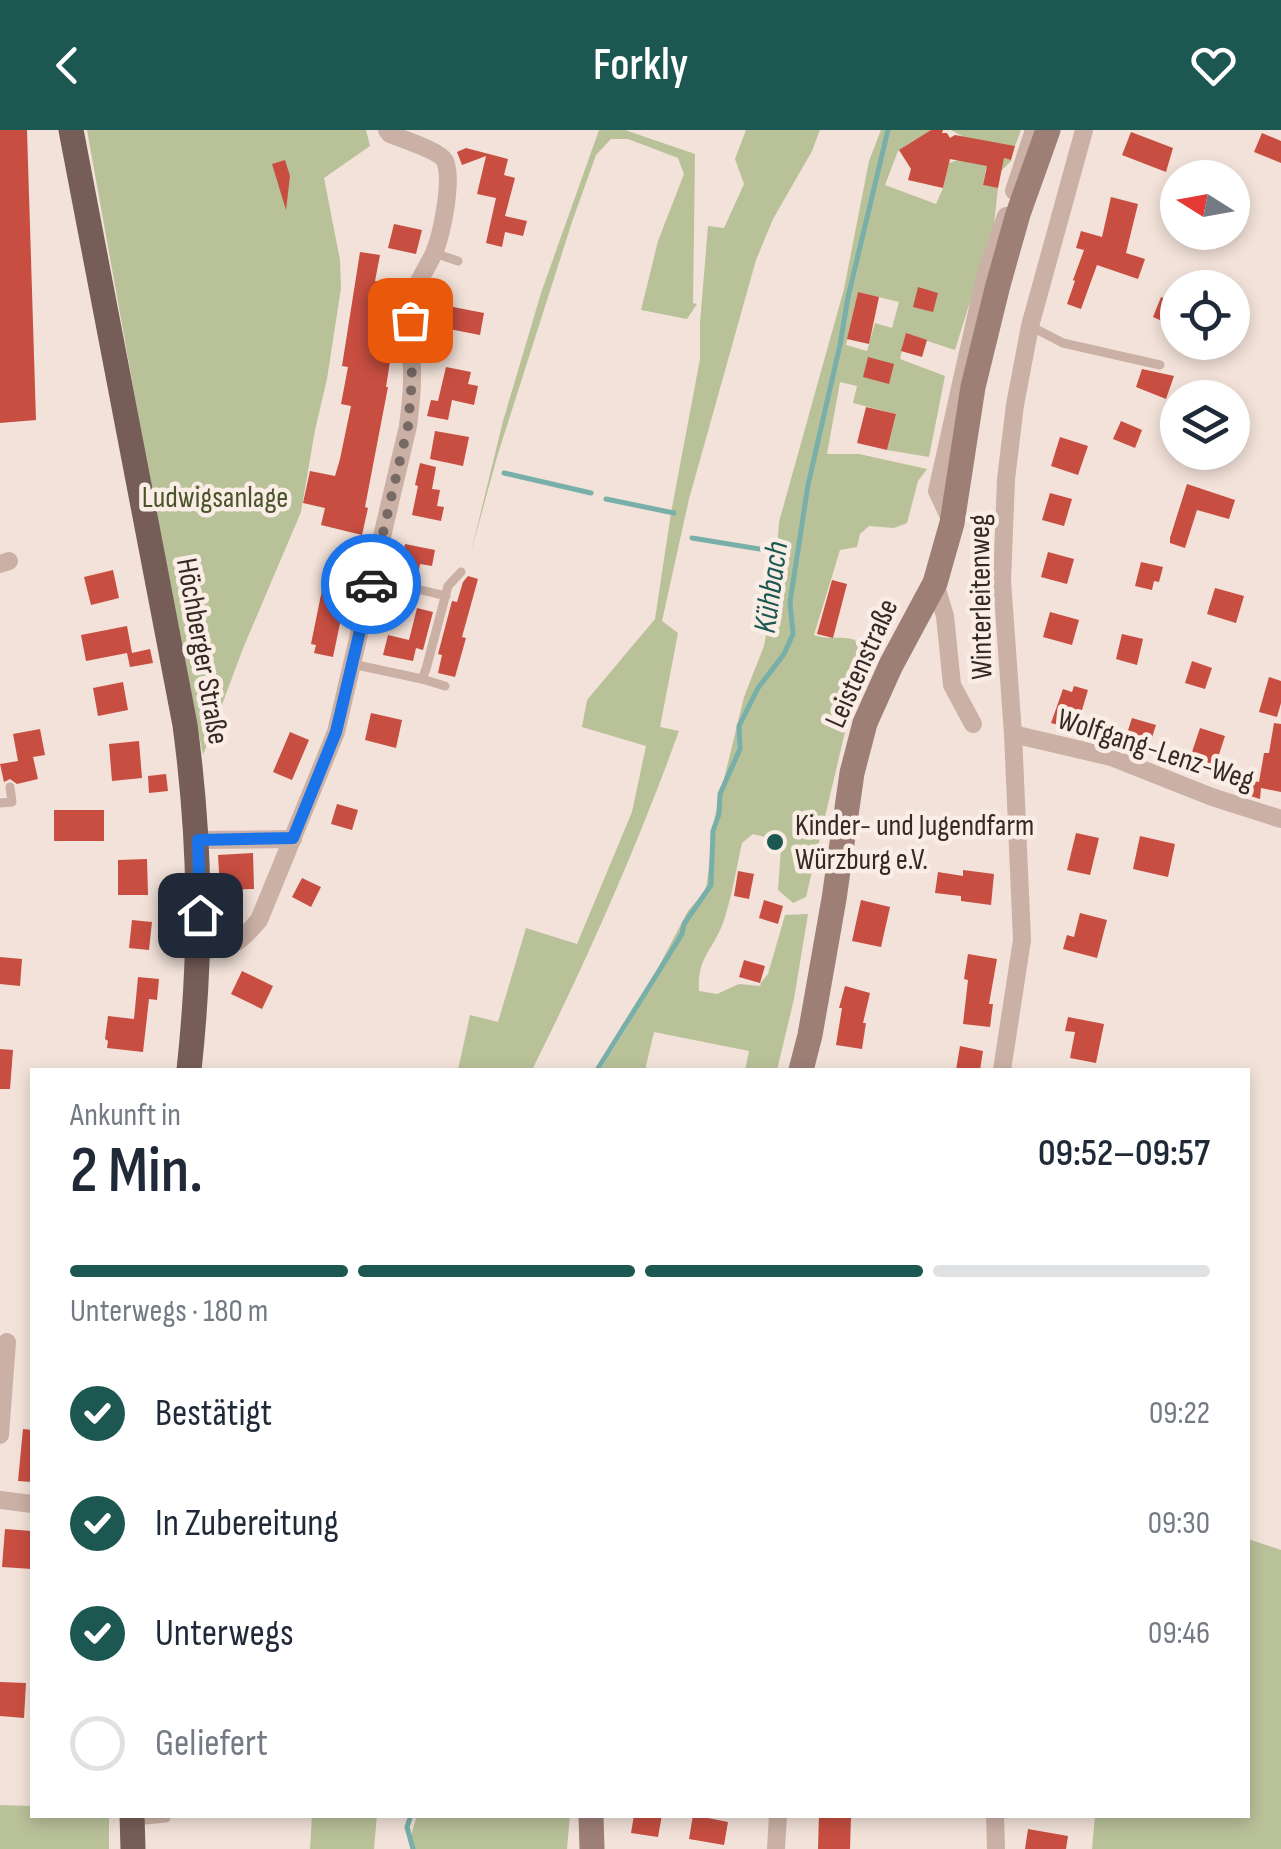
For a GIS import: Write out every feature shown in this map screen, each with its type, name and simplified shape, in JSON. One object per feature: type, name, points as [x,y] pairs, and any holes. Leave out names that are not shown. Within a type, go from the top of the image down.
[{"type":"main road","name":"Höchberger Straße","points":[[71,130],[185,725],[198,840],[199,950],[189,1068]]},
{"type":"main road","name":"Leistenstraße","points":[[801,1068],[834,900],[852,773],[865,723],[934,583],[952,523],[973,386],[1018,214],[1048,130]]},
{"type":"main road","points":[[132,1818],[133,1849]]},
{"type":"main road","points":[[592,1818],[592,1849]]},
{"type":"street","points":[[199,950],[232,946],[259,920],[336,732],[408,426],[412,301],[434,253],[446,204],[446,163],[440,155],[387,130]]},
{"type":"street","points":[[952,523],[937,491],[984,281],[1034,130]]},
{"type":"street","name":"Winterleitenweg","points":[[1002,1068],[1022,940],[1002,581],[1006,496],[1015,404],[1030,326],[1084,130]]},
{"type":"street","points":[[934,583],[946,616],[952,685],[973,724]]},
{"type":"street","name":"Wolfgang-Lenz-Weg","points":[[1013,734],[1110,758],[1212,797],[1281,818]]},
{"type":"street","points":[[198,840],[293,838]]},
{"type":"street","points":[[0,1435],[8,1342]]},
{"type":"street","points":[[0,1500],[30,1504]]},
{"type":"street","points":[[776,1849],[778,1818]]},
{"type":"street","points":[[995,1818],[996,1849]]},
{"type":"lane","points":[[434,253],[458,261]]},
{"type":"lane","points":[[1030,326],[1063,343],[1160,365]]},
{"type":"lane","points":[[422,679],[448,586],[461,572]]},
{"type":"lane","points":[[372,578],[446,596]]},
{"type":"lane","points":[[352,664],[445,686]]},
{"type":"lane","points":[[0,803],[12,802],[10,787]]},
{"type":"green space","name":"Ludwigsanlage","points":[[87,130],[366,130],[370,146],[324,178],[340,260],[341,288],[301,512],[203,755],[160,536]]},
{"type":"green space","points":[[599,130],[625,130],[695,154],[693,303],[697,304],[687,319],[641,310],[658,241],[684,174],[678,158],[628,139],[611,139],[596,155],[572,222],[471,552],[503,421],[541,293]]},
{"type":"green space","points":[[746,130],[820,130],[756,260],[689,499],[662,621],[678,633],[660,727],[679,731],[610,903],[533,1068],[458,1068],[470,1015],[498,1022],[526,928],[577,944],[632,812],[646,746],[582,727],[587,700],[655,619],[700,359],[708,226],[724,228],[744,184],[735,159]]},
{"type":"green space","points":[[881,130],[931,130],[898,151],[885,185],[936,204],[949,163],[971,162],[962,136],[951,130],[1021,130],[1015,146],[997,143],[995,156],[1012,160],[1001,171],[986,168],[983,185],[998,188],[994,225],[955,350],[906,334],[900,359],[945,376],[929,457],[887,450],[896,414],[853,403],[857,386],[840,382],[827,454],[859,454],[927,469],[918,481],[907,523],[894,528],[869,526],[860,534],[857,547],[840,550],[814,635],[855,640],[866,680],[845,732],[806,897],[793,903],[778,890],[781,848],[773,839],[753,834],[742,843],[723,923],[700,970],[699,991],[717,994],[739,984],[761,986],[785,915],[808,914],[777,1068],[745,1068],[749,1051],[654,1032],[645,1068],[601,1068],[688,911],[706,890],[715,816],[744,697],[764,646],[774,593],[779,522],[844,289],[869,161]],"holes":[[[858,292],[899,302],[892,328],[875,323],[867,351],[846,345]]]},
{"type":"green space","points":[[1250,1540],[1281,1550],[1281,1849],[1092,1849],[1095,1818],[1250,1818]]},
{"type":"green space","points":[[0,1805],[30,1806],[30,1818],[109,1818],[109,1849],[0,1849]]},
{"type":"green space","points":[[312,1818],[377,1818],[374,1849],[310,1849]]},
{"type":"green space","points":[[416,1818],[570,1818],[567,1849],[412,1849]]},
{"type":"building","points":[[0,130],[27,130],[36,420],[0,423]]},
{"type":"building","points":[[931,130],[943,130],[950,138],[955,135],[1015,146],[1011,160],[1004,158],[998,188],[983,185],[987,166],[950,159],[943,188],[908,180],[911,169],[899,150]]},
{"type":"building","points":[[1131,132],[1173,148],[1170,160],[1160,160],[1160,170],[1122,155]]},
{"type":"building","points":[[1262,133],[1281,141],[1281,163],[1254,152]]},
{"type":"building","points":[[466,148],[508,159],[504,175],[515,178],[505,216],[527,221],[523,236],[505,232],[502,247],[486,243],[496,198],[477,194],[486,156],[462,165],[457,152]]},
{"type":"building","points":[[285,160],[290,176],[286,210],[272,164]]},
{"type":"building","points":[[1111,197],[1138,204],[1126,253],[1145,259],[1138,279],[1097,265],[1081,309],[1067,304],[1084,250],[1076,248],[1081,231],[1102,237]]},
{"type":"building","points":[[394,224],[422,230],[416,254],[388,248]]},
{"type":"building","points":[[360,252],[380,255],[375,281],[396,284],[387,335],[394,336],[388,387],[362,535],[321,525],[325,508],[303,503],[310,471],[335,476],[340,459],[351,406],[341,404],[348,367],[342,366]]},
{"type":"building","points":[[918,287],[938,293],[933,312],[913,307]]},
{"type":"building","points":[[858,292],[879,297],[869,344],[847,339]]},
{"type":"building","points":[[1160,300],[1160,320],[1153,317]]},
{"type":"building","points":[[448,306],[484,313],[480,335],[444,328]]},
{"type":"building","points":[[906,333],[927,340],[922,357],[901,351]]},
{"type":"building","points":[[868,357],[894,364],[889,384],[863,377]]},
{"type":"building","points":[[446,367],[471,372],[468,384],[478,386],[474,405],[452,400],[448,420],[427,416],[431,400],[438,401]]},
{"type":"building","points":[[1142,369],[1174,376],[1173,380],[1160,380],[1160,397],[1136,387]]},
{"type":"building","points":[[866,407],[896,414],[887,450],[857,443]]},
{"type":"building","points":[[1121,421],[1142,430],[1135,448],[1113,439]]},
{"type":"building","points":[[435,431],[469,437],[463,466],[430,459]]},
{"type":"building","points":[[1060,437],[1088,446],[1078,475],[1051,466]]},
{"type":"building","points":[[420,463],[436,467],[432,489],[440,490],[437,506],[444,507],[441,521],[412,515]]},
{"type":"building","points":[[1187,484],[1235,500],[1229,519],[1197,510],[1185,548],[1170,543],[1170,538]]},
{"type":"building","points":[[1050,493],[1072,499],[1064,526],[1042,520]]},
{"type":"building","points":[[405,544],[435,550],[432,566],[420,564],[419,570],[401,566]]},
{"type":"building","points":[[1048,552],[1074,559],[1067,584],[1041,577]]},
{"type":"building","points":[[1141,562],[1163,567],[1152,590],[1135,586]]},
{"type":"building","points":[[113,570],[119,598],[91,605],[84,577]]},
{"type":"building","points":[[468,576],[478,579],[455,677],[438,673],[442,655],[438,654],[452,601],[457,602]]},
{"type":"building","points":[[832,580],[847,584],[833,638],[817,634]]},
{"type":"building","points":[[323,585],[347,590],[333,657],[314,653],[316,645],[311,644]]},
{"type":"building","points":[[1215,588],[1244,596],[1236,623],[1207,614]]},
{"type":"building","points":[[417,608],[433,612],[423,650],[416,648],[413,661],[383,655],[388,635],[409,640]]},
{"type":"building","points":[[1050,612],[1079,620],[1072,645],[1043,637]]},
{"type":"building","points":[[127,626],[132,653],[150,649],[153,663],[130,667],[127,653],[86,661],[81,635]]},
{"type":"building","points":[[1122,634],[1143,639],[1137,665],[1116,659]]},
{"type":"building","points":[[1192,661],[1212,668],[1205,689],[1185,683]]},
{"type":"building","points":[[1269,677],[1281,681],[1277,717],[1259,712]]},
{"type":"building","points":[[123,682],[128,710],[98,716],[93,688]]},
{"type":"building","points":[[1074,686],[1088,690],[1076,730],[1051,723],[1063,689],[1072,692]]},
{"type":"building","points":[[371,713],[402,720],[396,748],[365,740]]},
{"type":"building","points":[[1132,718],[1156,725],[1147,753],[1123,746]]},
{"type":"building","points":[[1274,723],[1281,724],[1281,792],[1261,788],[1260,799],[1244,794],[1246,780],[1259,782]]},
{"type":"building","points":[[1200,728],[1225,736],[1213,773],[1188,764]]},
{"type":"building","points":[[40,729],[45,755],[33,757],[38,779],[17,784],[10,779],[4,782],[0,764],[18,761],[13,734]]},
{"type":"building","points":[[290,732],[309,740],[292,780],[273,772]]},
{"type":"building","points":[[139,741],[142,778],[112,781],[109,744]]},
{"type":"building","points":[[166,774],[168,791],[149,793],[148,776]]},
{"type":"building","points":[[337,804],[358,810],[352,830],[331,824]]},
{"type":"building","points":[[54,810],[104,810],[104,841],[54,841]]},
{"type":"building","points":[[1076,833],[1099,838],[1090,875],[1067,870]]},
{"type":"building","points":[[1140,836],[1175,844],[1168,877],[1133,869]]},
{"type":"building","points":[[253,853],[254,889],[220,890],[218,855]]},
{"type":"building","points":[[147,859],[148,895],[118,895],[118,860]]},
{"type":"building","points":[[963,870],[994,874],[991,905],[935,893],[938,872],[963,876]]},
{"type":"building","points":[[738,871],[754,874],[749,899],[734,896]]},
{"type":"building","points":[[302,878],[321,887],[311,907],[292,897]]},
{"type":"building","points":[[764,900],[783,906],[778,924],[759,918]]},
{"type":"building","points":[[861,900],[890,907],[881,947],[852,941]]},
{"type":"building","points":[[1080,913],[1107,920],[1097,958],[1063,949],[1067,935],[1074,937]]},
{"type":"building","points":[[132,920],[152,922],[149,950],[129,948]]},
{"type":"building","points":[[968,954],[997,959],[989,1004],[993,1004],[990,1027],[963,1024]]},
{"type":"building","points":[[0,957],[22,959],[20,986],[0,984]]},
{"type":"building","points":[[744,960],[765,966],[760,983],[739,977]]},
{"type":"building","points":[[242,971],[273,986],[262,1009],[231,994]]},
{"type":"building","points":[[138,977],[159,979],[157,1000],[149,999],[143,1052],[107,1048],[108,1016],[134,1019]]},
{"type":"building","points":[[845,986],[870,993],[862,1049],[836,1045]]},
{"type":"building","points":[[1068,1017],[1104,1024],[1096,1063],[1070,1058],[1075,1032],[1065,1031]]},
{"type":"building","points":[[960,1046],[983,1051],[980,1068],[956,1068]]},
{"type":"building","points":[[0,1049],[13,1050],[10,1089],[0,1089]]},
{"type":"building","points":[[23,1429],[30,1430],[30,1482],[18,1481]]},
{"type":"building","points":[[5,1529],[30,1531],[30,1569],[2,1567]]},
{"type":"building","points":[[0,1682],[26,1683],[24,1718],[0,1716]]},
{"type":"building","points":[[634,1818],[661,1818],[658,1837],[631,1833]]},
{"type":"building","points":[[692,1818],[728,1822],[724,1845],[689,1839]]},
{"type":"building","points":[[819,1818],[851,1818],[850,1849],[818,1849]]},
{"type":"building","points":[[1028,1829],[1068,1836],[1066,1849],[1025,1849]]},
{"type":"waterway","name":"Kühbach","points":[[598,1068],[711,885],[713,831],[720,794],[740,749],[739,726],[793,634],[790,602],[808,485],[888,130]]},
{"type":"waterway","points":[[504,473],[591,493]]},
{"type":"waterway","points":[[606,499],[674,513]]},
{"type":"waterway","points":[[692,538],[766,550]]},
{"type":"waterway","name":"Kühbach","points":[[410,1818],[407,1827],[413,1849]]},
{"type":"way so far","points":[[371,584],[408,426],[412,380],[410,320]]},
{"type":"place","name":"Kinder- und Jugendfarm Würzburg e.V.","points":[[775,842]]},
{"type":"route","points":[[200,915],[198,840],[293,838],[336,732],[371,584]]}]
